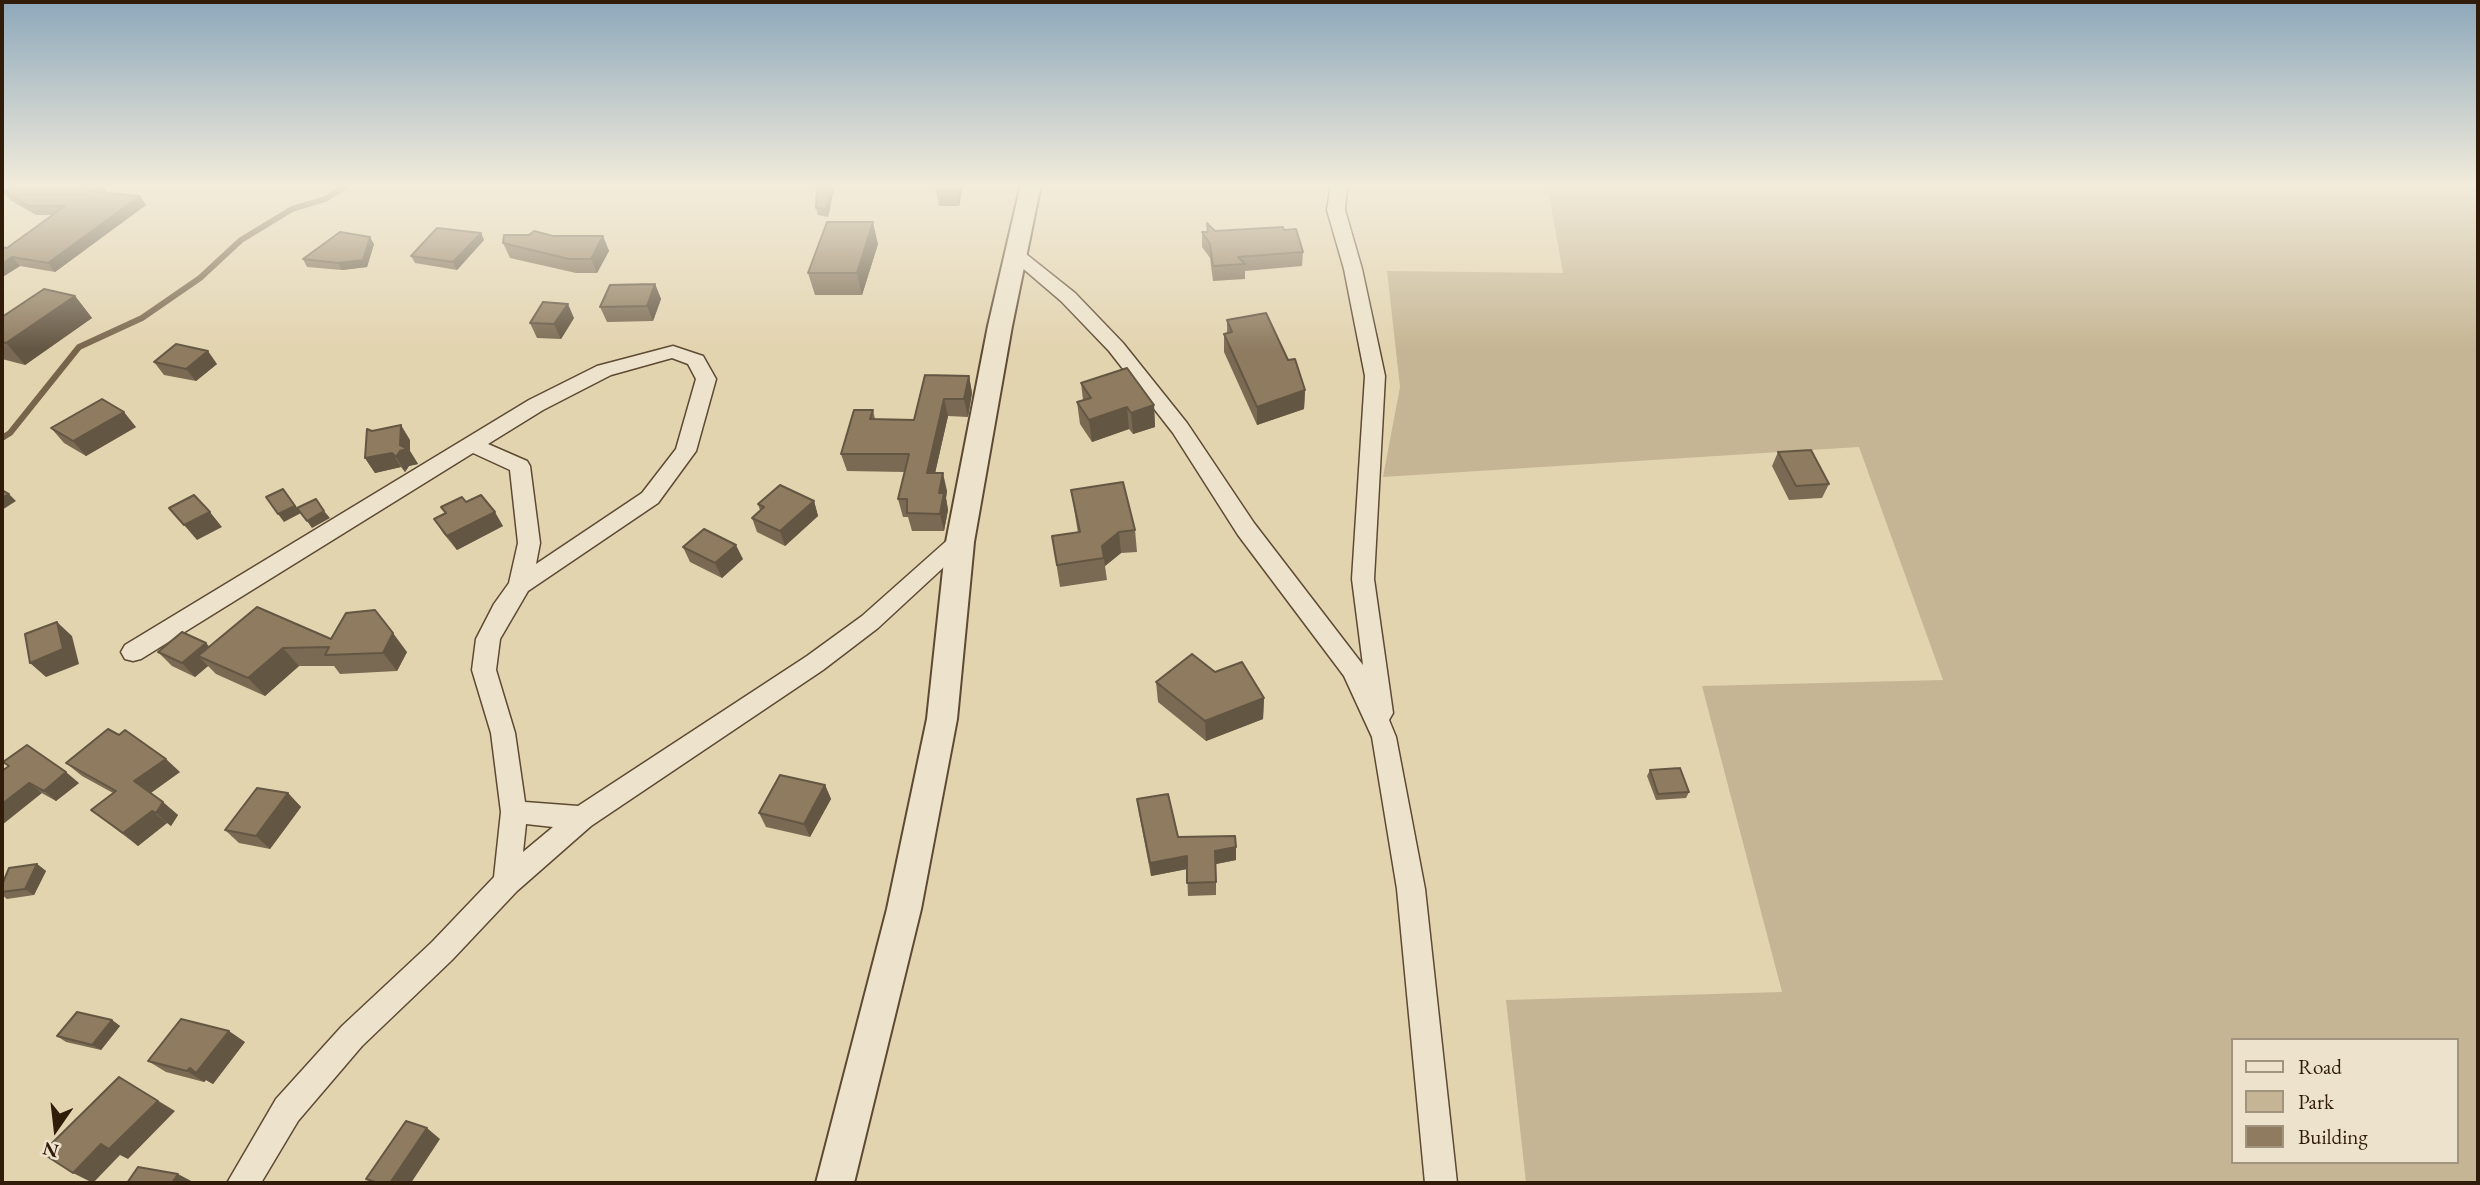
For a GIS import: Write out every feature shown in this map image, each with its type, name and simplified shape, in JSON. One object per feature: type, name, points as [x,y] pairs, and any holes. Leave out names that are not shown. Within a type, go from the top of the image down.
[{"type":"street","points":[[835,1183],[904,909],[942,719],[960,542],[1019,239]]},
{"type":"street","points":[[1344,239],[1375,376],[1363,579],[1384,737],[1411,889],[1441,1183]]},
{"type":"street","points":[[1016,254],[1068,297],[1116,347],[1180,428],[1246,529],[1354,671],[1384,737]]},
{"type":"street","points":[[133,652],[470,444],[604,370],[673,352],[696,360],[706,379],[686,451],[650,498],[520,585],[502,610],[488,639],[484,670],[503,733],[514,812],[507,883]]},
{"type":"street","points":[[470,444],[520,466],[529,543],[520,585]]},
{"type":"street","points":[[243,1183],[287,1110],[352,1036],[442,951],[507,883],[582,818],[816,663],[870,622],[960,542]]},
{"type":"street","points":[[514,812],[582,818]]},
{"type":"green space","points":[[1557,239],[2478,239],[2478,1183],[1526,1183],[1506,1000],[1782,992],[1702,686],[1943,680],[1859,447],[1383,477],[1400,387],[1387,271],[1563,273]]},
{"type":"building","points":[[19,239],[81,239],[48,263],[12,257],[2,264],[2,247],[7,248]]},
{"type":"building","points":[[330,239],[369,239],[363,260],[338,263],[303,259]]},
{"type":"building","points":[[427,239],[475,239],[453,262],[411,256]]},
{"type":"building","points":[[503,239],[601,239],[591,259],[569,259],[503,243]]},
{"type":"building","points":[[821,239],[868,239],[857,273],[808,273]]},
{"type":"building","points":[[1207,239],[1299,239],[1303,252],[1238,257],[1245,264],[1213,266]]},
{"type":"building","points":[[655,284],[647,306],[600,307],[610,285]]},
{"type":"building","points":[[44,289],[75,296],[6,343],[2,342],[2,317]]},
{"type":"building","points":[[543,302],[568,304],[554,324],[530,323]]},
{"type":"building","points":[[1266,313],[1288,360],[1295,359],[1305,390],[1257,407],[1224,334],[1232,332],[1227,320]]},
{"type":"building","points":[[176,344],[208,351],[186,369],[154,362]]},
{"type":"building","points":[[1127,368],[1154,405],[1131,413],[1127,407],[1089,420],[1077,402],[1091,398],[1081,383]]},
{"type":"building","points":[[925,375],[969,376],[964,399],[944,399],[927,473],[943,473],[939,493],[944,493],[940,514],[907,513],[907,499],[898,499],[909,454],[841,454],[854,410],[873,410],[870,419],[914,420]]},
{"type":"building","points":[[102,399],[124,412],[73,441],[51,428]]},
{"type":"building","points":[[401,425],[400,445],[408,449],[400,451],[396,457],[392,453],[365,458],[367,429],[372,431]]},
{"type":"building","points":[[1811,450],[1829,484],[1796,486],[1778,452]]},
{"type":"building","points":[[1123,482],[1135,530],[1119,532],[1102,546],[1104,558],[1057,565],[1052,536],[1080,532],[1071,490]]},
{"type":"building","points":[[780,485],[814,501],[780,531],[752,518],[764,507],[758,504]]},
{"type":"building","points":[[283,489],[295,506],[278,514],[266,497]]},
{"type":"building","points":[[194,495],[210,512],[184,525],[169,508]]},
{"type":"building","points":[[481,495],[495,512],[447,536],[434,519],[446,513],[441,507],[462,497],[466,502]]},
{"type":"building","points":[[316,499],[324,511],[307,521],[297,508]]},
{"type":"building","points":[[704,529],[736,545],[715,563],[683,547]]},
{"type":"building","points":[[257,607],[331,639],[346,613],[375,610],[393,633],[383,653],[325,655],[329,647],[283,648],[248,678],[198,656]]},
{"type":"building","points":[[57,622],[63,649],[30,663],[25,634]]},
{"type":"building","points":[[182,632],[206,643],[182,663],[158,652]]},
{"type":"building","points":[[1192,654],[1215,672],[1242,662],[1264,698],[1205,721],[1156,682]]},
{"type":"building","points":[[108,729],[119,735],[125,730],[166,759],[134,781],[163,802],[156,813],[152,811],[123,833],[91,810],[116,791],[66,763]]},
{"type":"building","points":[[27,745],[66,772],[44,791],[29,783],[2,804],[2,771],[9,766],[3,762]]},
{"type":"building","points":[[1680,768],[1689,792],[1658,794],[1650,770]]},
{"type":"building","points":[[780,775],[825,785],[804,824],[759,813]]},
{"type":"building","points":[[257,788],[288,793],[256,836],[225,830]]},
{"type":"building","points":[[1168,794],[1178,837],[1235,836],[1236,847],[1215,851],[1216,882],[1187,883],[1187,856],[1150,863],[1137,799]]},
{"type":"building","points":[[37,864],[25,889],[2,892],[9,868]]},
{"type":"building","points":[[77,1012],[112,1020],[92,1045],[57,1036]]},
{"type":"building","points":[[181,1019],[229,1031],[196,1073],[190,1068],[187,1071],[148,1061]]},
{"type":"building","points":[[119,1077],[158,1101],[109,1149],[101,1144],[73,1173],[42,1153]]},
{"type":"building","points":[[406,1121],[427,1128],[390,1183],[366,1179]]},
{"type":"building","points":[[138,1167],[178,1174],[172,1183],[127,1183]]},
{"type":"waterway","points":[[2,438],[10,433],[79,347],[142,318],[200,278],[242,239]]}]
